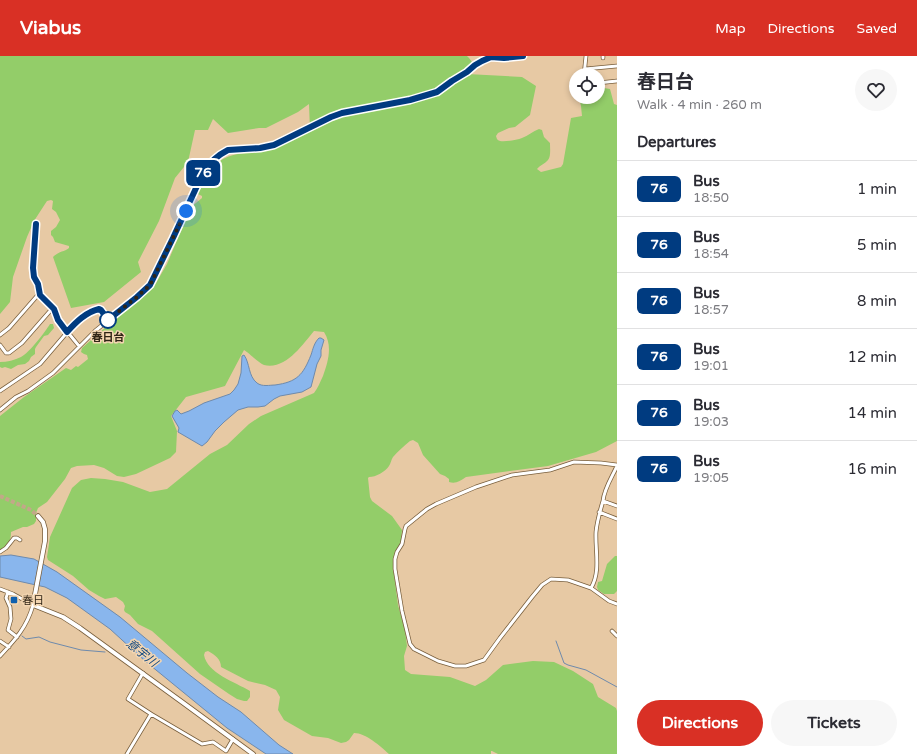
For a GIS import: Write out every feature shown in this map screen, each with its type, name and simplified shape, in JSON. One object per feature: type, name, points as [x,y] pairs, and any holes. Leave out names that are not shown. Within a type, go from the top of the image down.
[{"type":"street","points":[[0,410],[16,397],[28,391],[53,373],[79,346],[150,285],[203,173],[209,164],[224,152],[228,150],[267,147],[281,142],[342,113],[410,100],[437,92],[475,65],[491,57],[504,58],[523,56]]},
{"type":"street","points":[[585,68],[586,56]]},
{"type":"street","points":[[596,68],[617,66]]},
{"type":"street","points":[[605,82],[617,81]]},
{"type":"street","points":[[36,224],[34,273],[40,295],[54,309],[58,320],[79,346]]},
{"type":"street","points":[[0,336],[37,296],[40,295]]},
{"type":"street","points":[[0,345],[6,353],[9,353],[22,343],[50,311],[54,309]]},
{"type":"street","points":[[0,391],[40,364],[76,322],[84,316],[99,309],[108,320]]},
{"type":"street","points":[[591,588],[596,575],[596,533],[599,512],[606,489],[617,466],[601,463],[574,462],[550,470],[512,475],[444,500],[427,509],[406,526],[402,544],[395,559],[395,569],[402,611],[410,644],[414,649],[438,661],[455,666],[466,666],[484,660],[532,597],[542,585],[551,579],[568,580],[591,588],[609,601],[617,604]]},
{"type":"street","points":[[603,501],[617,506]]},
{"type":"street","points":[[599,512],[617,519]]},
{"type":"street","points":[[0,656],[25,626],[34,604],[45,541],[45,532],[42,522],[38,516]]},
{"type":"street","points":[[0,552],[9,546],[14,538],[20,540]]},
{"type":"street","points":[[0,589],[75,624],[234,739],[252,754]]},
{"type":"street","points":[[8,592],[6,598],[10,607],[11,619],[8,629],[9,632],[17,637]]},
{"type":"street","points":[[612,631],[617,636]]},
{"type":"street","points":[[0,641],[9,646]]},
{"type":"street","points":[[143,673],[128,699],[202,744],[213,742],[227,752],[234,739]]},
{"type":"street","points":[[127,754],[151,714]]},
{"type":"green space","points":[[0,56],[467,56],[472,62],[465,71],[467,74],[522,77],[536,86],[530,115],[515,127],[498,133],[496,136],[500,141],[511,141],[524,137],[539,129],[542,130],[544,137],[550,143],[550,157],[537,169],[541,172],[561,167],[563,164],[571,118],[582,116],[581,104],[605,104],[605,88],[610,89],[614,104],[617,105],[617,441],[596,452],[548,466],[466,477],[454,483],[449,482],[449,479],[440,474],[423,455],[418,443],[413,440],[392,458],[389,466],[383,472],[368,478],[370,497],[372,501],[392,516],[402,530],[401,543],[393,559],[393,566],[398,605],[405,630],[407,646],[404,656],[405,670],[411,674],[450,677],[475,686],[486,680],[503,665],[533,661],[554,662],[573,671],[593,684],[598,697],[616,708],[617,754],[498,754],[491,751],[491,754],[389,754],[373,740],[359,734],[354,733],[349,740],[341,743],[328,738],[312,736],[284,720],[278,710],[280,697],[276,690],[265,685],[248,681],[221,667],[220,662],[213,654],[208,651],[205,652],[204,655],[206,661],[210,667],[222,676],[250,691],[250,697],[247,701],[237,699],[200,674],[152,631],[138,624],[125,612],[123,602],[116,597],[105,599],[99,596],[89,590],[73,576],[48,560],[47,557],[50,537],[72,488],[81,480],[91,478],[123,482],[150,492],[167,489],[210,454],[227,445],[249,424],[261,416],[314,393],[323,376],[329,354],[327,337],[324,332],[314,331],[293,355],[279,364],[272,366],[262,364],[244,350],[225,386],[186,397],[171,416],[177,431],[176,452],[170,458],[136,474],[124,477],[117,476],[104,468],[94,465],[77,466],[71,468],[65,479],[47,502],[38,508],[36,513],[36,521],[34,524],[11,532],[8,543],[5,548],[0,551],[0,416],[24,397],[66,368],[71,370],[76,366],[78,367],[88,359],[87,355],[81,352],[82,348],[156,283],[167,264],[191,207],[202,198],[202,196],[198,194],[197,190],[211,169],[222,160],[229,157],[237,154],[260,152],[271,149],[291,138],[310,131],[309,104],[298,112],[266,128],[228,133],[213,119],[208,130],[195,130],[188,162],[175,178],[159,221],[138,262],[141,272],[104,302],[71,308],[53,257],[69,248],[69,246],[55,242],[51,235],[51,231],[56,227],[60,220],[56,212],[52,209],[53,201],[47,201],[34,221],[27,237],[13,277],[10,302],[0,314]]},
{"type":"green space","points":[[50,324],[53,324],[54,328],[48,335],[44,336],[35,349],[35,354],[29,361],[11,369],[0,367],[0,362],[14,360],[24,355],[37,342]]},
{"type":"green space","points":[[615,556],[617,556],[617,591],[614,594],[604,594],[598,590],[598,582],[602,581],[607,564]]},
{"type":"water","points":[[319,338],[324,340],[321,356],[317,364],[311,387],[302,392],[280,396],[265,406],[248,407],[238,410],[215,431],[202,446],[178,432],[179,428],[172,416],[175,411],[177,410],[181,414],[204,403],[230,394],[238,384],[241,373],[242,356],[244,355],[246,358],[252,377],[257,383],[266,386],[283,384],[294,379],[302,372]]},
{"type":"water","name":"意宇川","points":[[11,555],[34,559],[57,572],[120,617],[187,673],[218,697],[241,712],[279,745],[293,754],[266,754],[227,728],[145,661],[110,629],[67,598],[45,587],[0,577],[0,556]]},
{"type":"waterway","points":[[22,636],[26,639],[39,637],[50,642],[81,650],[105,652]]},
{"type":"waterway","points":[[556,641],[564,663],[586,670],[617,687]]},
{"type":"tunnel","points":[[0,496],[31,510],[38,516]]},
{"type":"bus line","name":"76","points":[[36,224],[34,277],[38,284],[40,295],[54,309],[61,324],[67,332],[76,322],[92,311],[99,309],[101,310],[108,320],[150,285],[203,173],[209,164],[224,152],[228,150],[267,147],[274,145],[319,122],[342,113],[410,100],[437,92],[475,65],[491,57],[504,58],[523,56]]},
{"type":"place","name":"春日台","points":[[108,320]]},
{"type":"place","name":"春日","points":[[14,600]]},
{"type":"route","points":[[108,320],[150,285],[186,211]]}]
